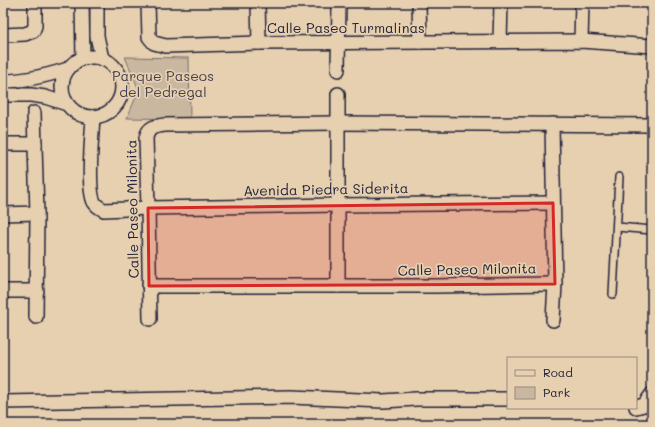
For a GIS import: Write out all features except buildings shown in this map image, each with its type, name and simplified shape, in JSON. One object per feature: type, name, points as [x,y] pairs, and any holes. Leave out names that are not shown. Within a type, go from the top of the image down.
[{"type":"street","points":[[3,35],[25,34],[33,31],[35,26],[35,3]]},
{"type":"street","points":[[82,3],[83,58]]},
{"type":"street","points":[[97,3],[97,36],[102,59]]},
{"type":"street","name":"Calle Paseo Turmalinas","points":[[148,3],[149,37],[159,45],[166,46],[259,43],[500,41],[581,41],[652,46]]},
{"type":"street","points":[[258,3],[259,43]]},
{"type":"street","points":[[338,70],[339,3]]},
{"type":"street","points":[[419,3],[420,42]]},
{"type":"street","points":[[500,41],[501,3]]},
{"type":"street","points":[[581,41],[582,3]]},
{"type":"street","points":[[93,57],[102,59],[111,64],[118,72],[121,82],[121,92],[118,101],[103,115],[93,117],[83,115],[74,111],[67,104],[63,96],[63,77],[74,62],[83,58],[93,57]]},
{"type":"street","points":[[3,81],[42,77],[68,69]]},
{"type":"street","points":[[338,94],[338,286]]},
{"type":"street","points":[[3,95],[31,95],[45,97],[67,104]]},
{"type":"street","points":[[34,113],[37,213],[36,317]]},
{"type":"street","name":"Avenida Piedra Siderita","points":[[93,117],[91,185],[94,202],[99,207],[109,210],[338,205],[553,203]]},
{"type":"street","name":"Calle Paseo Milonita","points":[[555,284],[150,286],[146,138],[148,130],[153,127],[165,125],[338,123],[651,124]]},
{"type":"street","name":"Calle Paseo Milonita","points":[[552,124],[555,284],[553,320]]},
{"type":"street","points":[[3,144],[35,144]]},
{"type":"street","points":[[3,214],[37,213]]},
{"type":"street","points":[[150,286],[150,319]]},
{"type":"street","points":[[3,291],[37,291]]},
{"type":"street","points":[[637,407],[644,405],[652,394]]},
{"type":"street","points":[[3,402],[291,397],[383,401],[416,398],[507,399]]},
{"type":"lane","points":[[613,294],[619,177]]},
{"type":"lane","points":[[617,227],[652,230]]},
{"type":"highlighted area","points":[[553,203],[555,284],[149,286],[148,208]]},
{"type":"green space","name":"Parque Paseos del Pedregal","points":[[125,57],[189,58],[190,119],[127,118],[139,90]]}]
